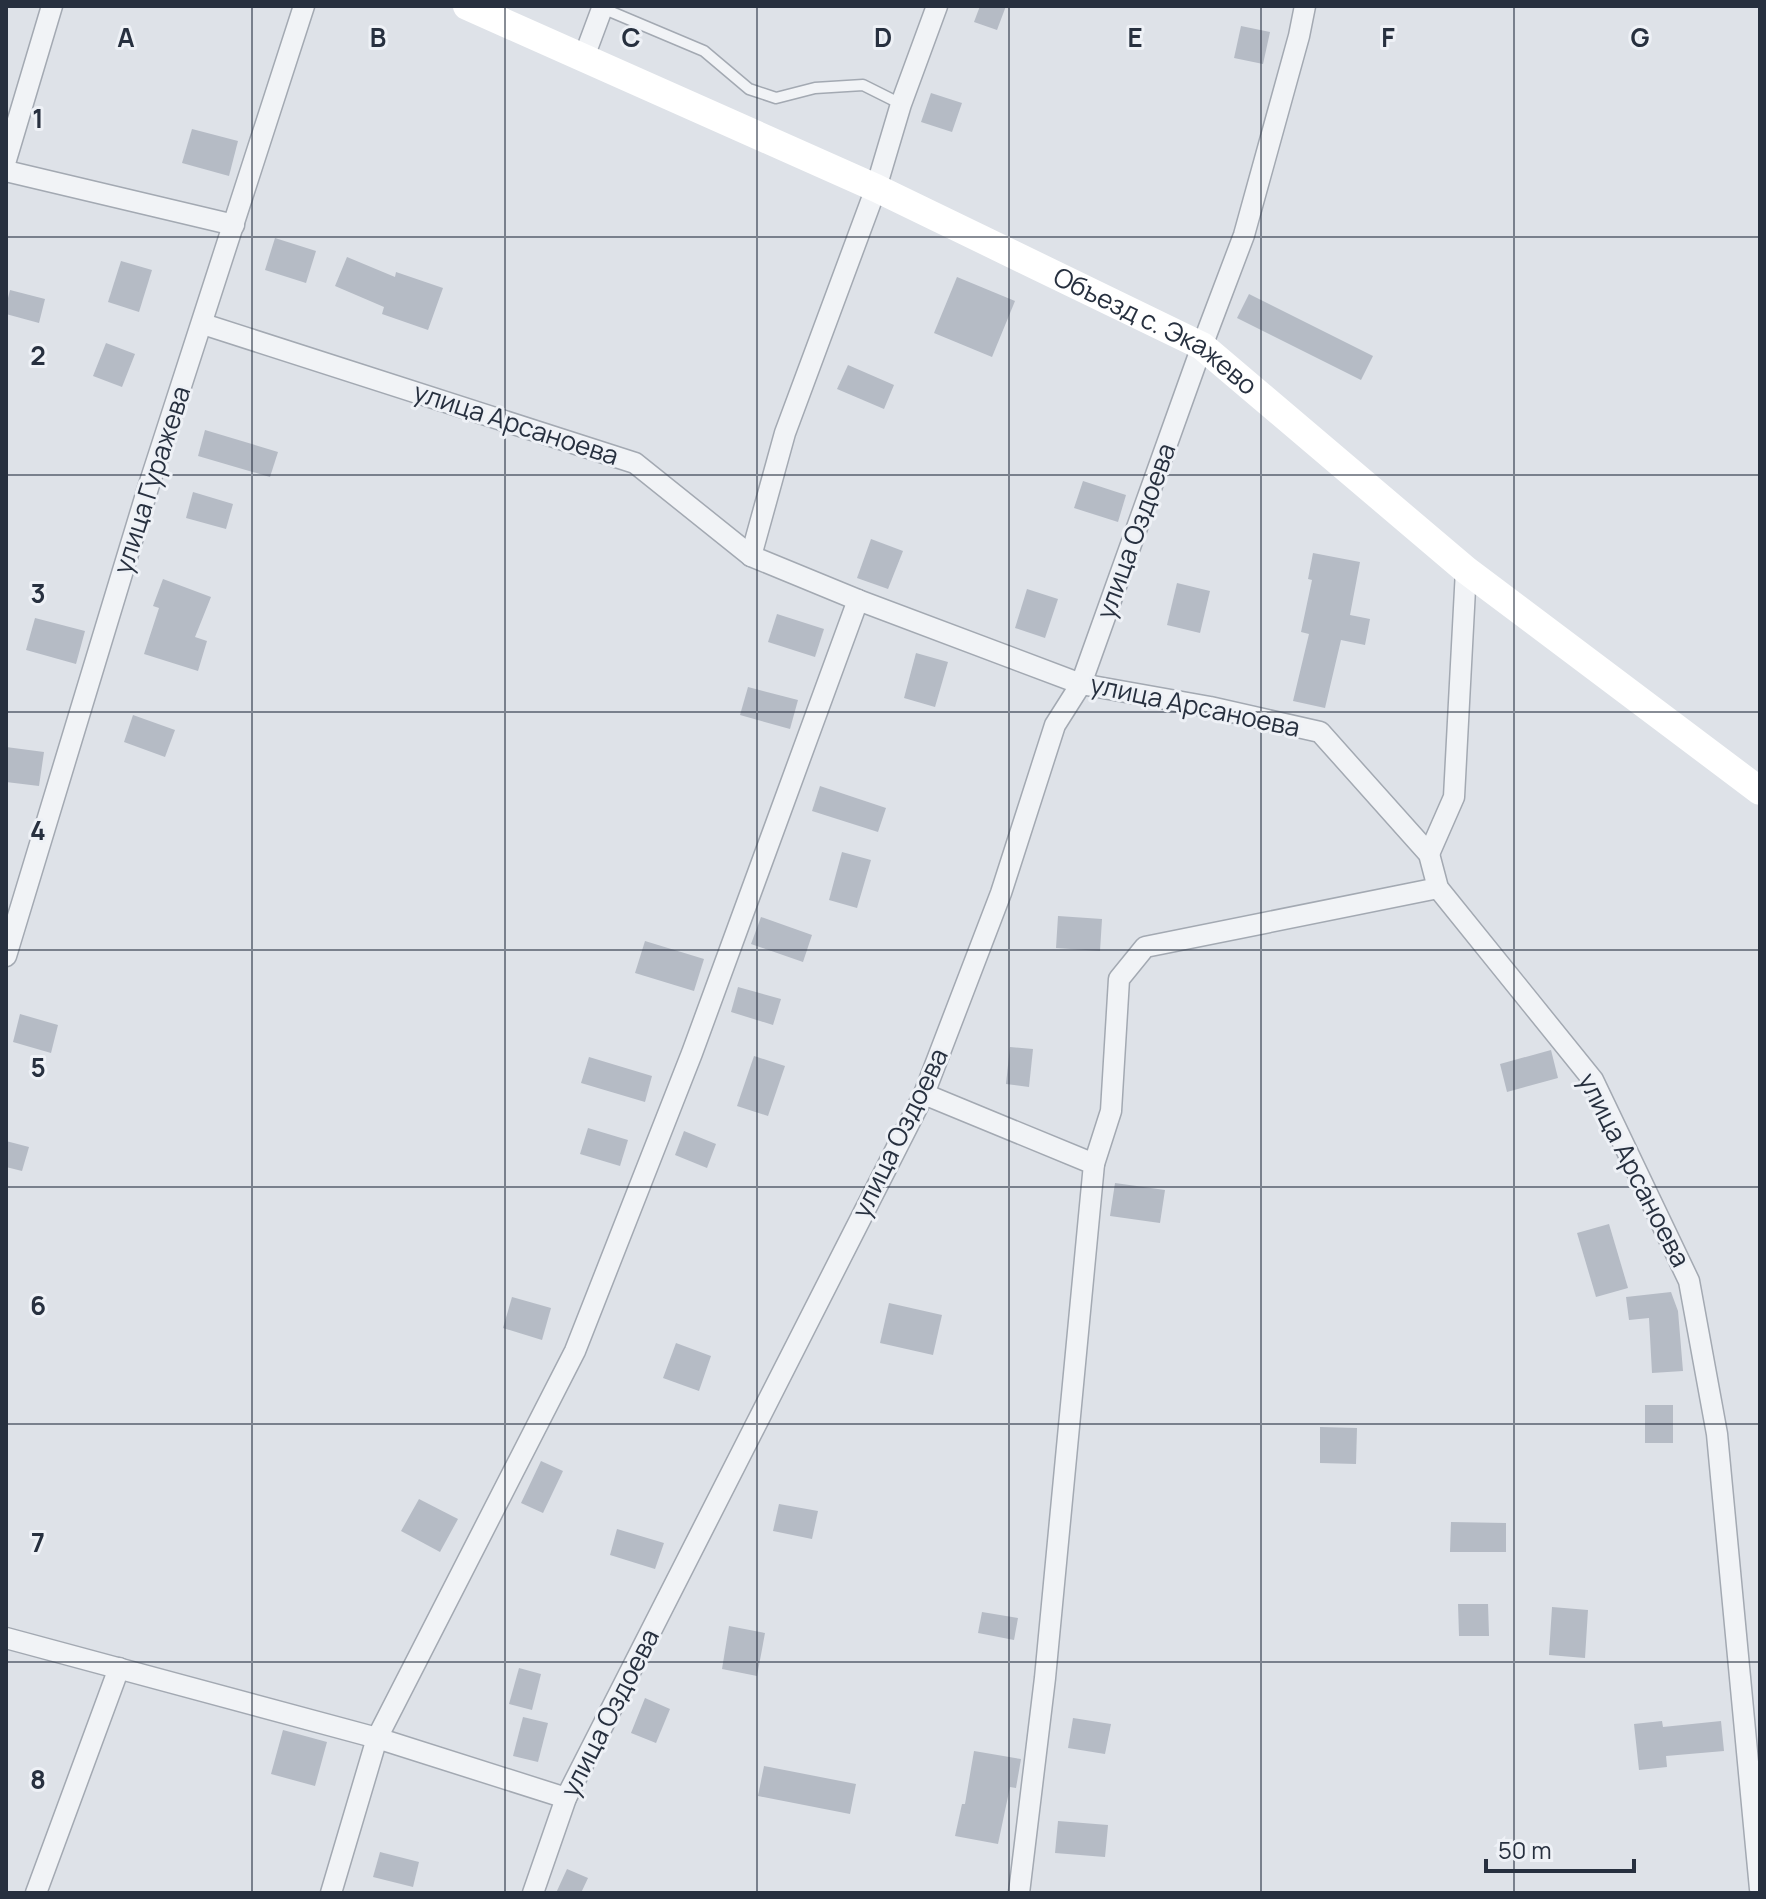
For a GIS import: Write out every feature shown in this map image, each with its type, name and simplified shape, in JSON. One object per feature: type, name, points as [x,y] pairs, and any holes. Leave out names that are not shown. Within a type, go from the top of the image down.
[{"type":"main road","name":"Объезд с. Экажево","points":[[467,6],[876,188],[1202,346],[1466,570],[1760,791]]},
{"type":"street","points":[[6,160],[52,6]]},
{"type":"street","name":"улица Гуражева","points":[[6,956],[148,488],[304,6]]},
{"type":"street","points":[[751,556],[785,433],[876,188],[901,104],[937,6]]},
{"type":"street","name":"улица Оздоева","points":[[533,1893],[566,1798],[924,1094],[1001,893],[1055,725],[1081,684],[1244,235],[1305,6]]},
{"type":"street","points":[[584,57],[602,7]]},
{"type":"street","points":[[6,171],[234,225]]},
{"type":"street","name":"улица Арсаноева","points":[[203,324],[635,463],[751,556],[1081,684],[1210,707],[1320,732],[1429,854],[1438,888],[1593,1080],[1689,1281],[1717,1434],[1760,1889]]},
{"type":"street","points":[[1429,854],[1454,797],[1466,570]]},
{"type":"street","points":[[331,1893],[377,1738],[575,1351],[692,1053],[858,600]]},
{"type":"street","points":[[1019,1893],[1045,1678],[1094,1164],[1111,1111],[1119,979],[1145,947],[1438,888]]},
{"type":"street","points":[[924,1094],[1094,1164]]},
{"type":"street","points":[[6,1638],[377,1738],[566,1798]]},
{"type":"street","points":[[36,1893],[119,1668]]},
{"type":"lane","points":[[602,7],[704,51],[749,89],[776,98],[815,88],[863,85],[901,104]]},
{"type":"building","points":[[980,6],[1006,6],[997,30],[974,22]]},
{"type":"building","points":[[1241,26],[1270,32],[1263,64],[1234,58]]},
{"type":"building","points":[[931,93],[962,103],[952,132],[921,122]]},
{"type":"building","points":[[192,129],[238,141],[229,176],[182,163]]},
{"type":"building","points":[[275,238],[316,251],[306,283],[265,270]]},
{"type":"building","points":[[347,257],[395,277],[396,272],[443,288],[428,330],[382,314],[384,307],[335,286]]},
{"type":"building","points":[[121,261],[152,270],[139,312],[108,302]]},
{"type":"building","points":[[957,277],[1015,301],[992,357],[934,333]]},
{"type":"building","points":[[10,290],[45,299],[39,323],[6,314]]},
{"type":"building","points":[[1249,294],[1373,356],[1361,380],[1237,318]]},
{"type":"building","points":[[106,343],[135,354],[122,387],[93,376]]},
{"type":"building","points":[[848,365],[894,385],[884,409],[837,389]]},
{"type":"building","points":[[205,430],[278,452],[270,477],[198,456]]},
{"type":"building","points":[[1083,481],[1126,495],[1118,522],[1074,508]]},
{"type":"building","points":[[193,492],[233,504],[226,529],[186,518]]},
{"type":"building","points":[[871,539],[903,551],[888,589],[857,578]]},
{"type":"building","points":[[1313,553],[1360,562],[1350,615],[1370,619],[1365,645],[1341,640],[1325,708],[1293,701],[1309,634],[1301,632],[1312,580],[1308,579]]},
{"type":"building","points":[[163,579],[211,597],[195,637],[207,641],[198,671],[144,654],[159,608],[153,606]]},
{"type":"building","points":[[1177,583],[1210,591],[1200,633],[1167,625]]},
{"type":"building","points":[[1027,589],[1058,599],[1045,638],[1015,628]]},
{"type":"building","points":[[777,614],[824,629],[815,657],[768,642]]},
{"type":"building","points":[[35,618],[85,631],[76,664],[26,650]]},
{"type":"building","points":[[916,653],[948,662],[935,707],[904,698]]},
{"type":"building","points":[[748,687],[798,700],[790,729],[740,715]]},
{"type":"building","points":[[133,715],[175,730],[165,757],[124,742]]},
{"type":"building","points":[[6,747],[44,752],[39,786],[6,782]]},
{"type":"building","points":[[820,786],[886,808],[878,832],[812,811]]},
{"type":"building","points":[[842,852],[871,860],[857,908],[829,900]]},
{"type":"building","points":[[1058,916],[1102,919],[1100,951],[1056,948]]},
{"type":"building","points":[[761,917],[812,935],[803,962],[751,944]]},
{"type":"building","points":[[645,941],[704,959],[694,991],[635,973]]},
{"type":"building","points":[[738,987],[781,999],[773,1025],[731,1012]]},
{"type":"building","points":[[20,1014],[58,1025],[51,1053],[13,1042]]},
{"type":"building","points":[[1010,1047],[1033,1049],[1029,1087],[1006,1084]]},
{"type":"building","points":[[1551,1050],[1558,1078],[1507,1092],[1500,1064]]},
{"type":"building","points":[[754,1056],[785,1066],[768,1116],[737,1106]]},
{"type":"building","points":[[589,1057],[652,1076],[645,1102],[581,1083]]},
{"type":"building","points":[[588,1128],[628,1140],[620,1166],[580,1154]]},
{"type":"building","points":[[684,1131],[716,1144],[707,1168],[675,1155]]},
{"type":"building","points":[[6,1141],[29,1147],[22,1171],[6,1167]]},
{"type":"building","points":[[1115,1183],[1165,1190],[1160,1223],[1110,1216]]},
{"type":"building","points":[[1609,1224],[1628,1288],[1596,1297],[1577,1233]]},
{"type":"building","points":[[1671,1292],[1678,1311],[1683,1371],[1652,1373],[1649,1318],[1629,1320],[1626,1297]]},
{"type":"building","points":[[512,1297],[551,1308],[542,1340],[503,1328]]},
{"type":"building","points":[[889,1303],[942,1315],[933,1355],[880,1343]]},
{"type":"building","points":[[676,1343],[711,1356],[699,1391],[663,1378]]},
{"type":"building","points":[[1645,1405],[1673,1405],[1673,1443],[1645,1443]]},
{"type":"building","points":[[1320,1427],[1357,1428],[1356,1464],[1320,1463]]},
{"type":"building","points":[[541,1461],[563,1471],[543,1513],[521,1503]]},
{"type":"building","points":[[419,1499],[458,1519],[440,1552],[401,1531]]},
{"type":"building","points":[[779,1504],[818,1511],[812,1539],[773,1531]]},
{"type":"building","points":[[1451,1522],[1506,1523],[1506,1552],[1450,1552]]},
{"type":"building","points":[[617,1529],[664,1543],[655,1569],[610,1555]]},
{"type":"building","points":[[1458,1604],[1488,1604],[1489,1636],[1459,1636]]},
{"type":"building","points":[[1552,1607],[1588,1610],[1585,1658],[1549,1655]]},
{"type":"building","points":[[982,1612],[1018,1618],[1014,1640],[978,1633]]},
{"type":"building","points":[[729,1626],[765,1633],[757,1676],[722,1669]]},
{"type":"building","points":[[519,1668],[541,1674],[532,1710],[509,1704]]},
{"type":"building","points":[[645,1698],[670,1709],[656,1743],[631,1733]]},
{"type":"building","points":[[523,1717],[548,1723],[538,1762],[513,1756]]},
{"type":"building","points":[[1073,1718],[1111,1724],[1105,1754],[1068,1748]]},
{"type":"building","points":[[1662,1721],[1663,1727],[1721,1721],[1724,1751],[1666,1756],[1667,1767],[1639,1770],[1634,1724]]},
{"type":"building","points":[[283,1730],[327,1742],[315,1786],[271,1774]]},
{"type":"building","points":[[974,1751],[1021,1759],[1016,1788],[1010,1787],[998,1844],[955,1836],[962,1804],[965,1804]]},
{"type":"building","points":[[764,1766],[856,1784],[850,1814],[758,1796]]},
{"type":"building","points":[[1058,1821],[1108,1825],[1105,1857],[1055,1853]]},
{"type":"building","points":[[380,1852],[419,1862],[413,1887],[373,1877]]},
{"type":"building","points":[[567,1869],[588,1878],[581,1893],[556,1893]]}]
